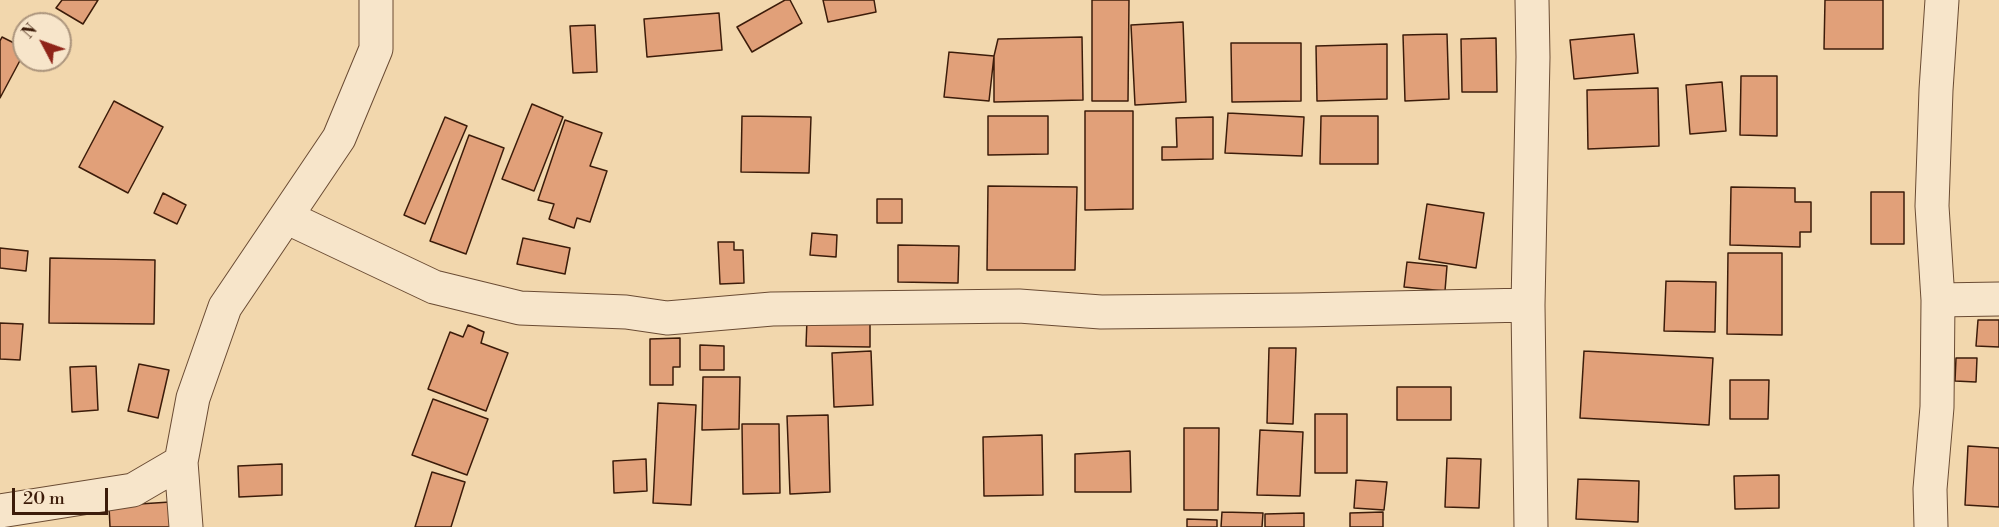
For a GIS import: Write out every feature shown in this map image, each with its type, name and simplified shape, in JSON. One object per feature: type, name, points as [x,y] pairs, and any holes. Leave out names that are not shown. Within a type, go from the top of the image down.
[{"type":"street","points":[[186,527],[181,462],[193,398],[225,307],[339,138],[376,49],[376,0]]},
{"type":"street","points":[[1531,527],[1528,304],[1532,0]]},
{"type":"street","points":[[1931,527],[1930,489],[1937,407],[1938,300],[1932,206],[1942,0]]},
{"type":"street","points":[[286,217],[434,287],[520,309],[626,312],[667,318],[772,309],[1019,306],[1101,312],[1528,304]]},
{"type":"street","points":[[1938,300],[1999,299]]},
{"type":"street","points":[[0,511],[133,490],[181,462]]},
{"type":"building","points":[[62,0],[98,0],[83,24],[72,17],[72,12],[63,12],[56,8]]},
{"type":"building","points":[[785,0],[790,0],[802,23],[752,52],[737,27]]},
{"type":"building","points":[[823,0],[874,0],[876,12],[828,22]]},
{"type":"building","points":[[1092,0],[1129,0],[1128,101],[1092,101]]},
{"type":"building","points":[[1825,0],[1883,0],[1883,49],[1824,49]]},
{"type":"building","points":[[719,13],[722,50],[647,57],[644,19]]},
{"type":"building","points":[[1183,22],[1186,102],[1135,105],[1131,25]]},
{"type":"building","points":[[595,25],[597,72],[573,73],[570,26]]},
{"type":"building","points":[[1447,34],[1449,99],[1405,101],[1403,35]]},
{"type":"building","points":[[1634,34],[1638,73],[1574,79],[1570,40]]},
{"type":"building","points":[[2,37],[12,42],[12,72],[14,72],[0,98],[0,41]]},
{"type":"building","points":[[1082,37],[1083,100],[994,102],[994,56],[998,39]]},
{"type":"building","points":[[1496,38],[1497,92],[1462,92],[1461,39]]},
{"type":"building","points":[[1231,43],[1301,43],[1301,101],[1232,102]]},
{"type":"building","points":[[1387,44],[1387,99],[1317,101],[1316,46]]},
{"type":"building","points":[[949,52],[994,56],[989,101],[944,97]]},
{"type":"building","points":[[1741,76],[1777,76],[1777,136],[1740,135]]},
{"type":"building","points":[[1722,82],[1726,131],[1690,134],[1686,85]]},
{"type":"building","points":[[1658,88],[1659,146],[1588,149],[1587,90]]},
{"type":"building","points":[[114,101],[163,127],[128,193],[79,167]]},
{"type":"building","points":[[532,104],[563,117],[534,191],[502,179]]},
{"type":"building","points":[[1085,111],[1133,111],[1133,209],[1085,210]]},
{"type":"building","points":[[1228,113],[1304,117],[1302,156],[1225,153]]},
{"type":"building","points":[[742,116],[811,117],[809,173],[741,172]]},
{"type":"building","points":[[988,116],[1048,116],[1048,154],[988,155]]},
{"type":"building","points":[[1321,116],[1378,116],[1378,164],[1320,164]]},
{"type":"building","points":[[445,117],[467,126],[425,224],[404,215]]},
{"type":"building","points":[[1213,117],[1213,159],[1162,160],[1162,147],[1177,147],[1176,118]]},
{"type":"building","points":[[565,120],[602,133],[590,166],[607,171],[590,222],[577,218],[574,228],[549,219],[554,204],[538,200]]},
{"type":"building","points":[[469,135],[504,148],[466,254],[430,241]]},
{"type":"building","points":[[988,186],[1077,187],[1075,270],[987,270]]},
{"type":"building","points":[[1731,187],[1795,188],[1795,202],[1811,202],[1811,232],[1800,232],[1800,247],[1730,245]]},
{"type":"building","points":[[1871,192],[1904,192],[1904,244],[1871,244]]},
{"type":"building","points":[[163,193],[186,205],[177,224],[154,213]]},
{"type":"building","points":[[877,199],[902,199],[902,223],[877,223]]},
{"type":"building","points":[[1427,204],[1484,213],[1476,268],[1419,259]]},
{"type":"building","points":[[812,233],[837,235],[836,257],[810,255]]},
{"type":"building","points":[[523,238],[570,248],[565,274],[517,264]]},
{"type":"building","points":[[718,242],[734,242],[734,250],[743,250],[744,283],[720,284]]},
{"type":"building","points":[[898,245],[959,246],[958,283],[898,282]]},
{"type":"building","points":[[0,248],[28,251],[26,271],[0,268]]},
{"type":"building","points":[[1728,253],[1782,253],[1782,335],[1727,334]]},
{"type":"building","points":[[50,258],[155,260],[154,324],[49,323]]},
{"type":"building","points":[[1407,262],[1447,266],[1445,291],[1404,287]]},
{"type":"building","points":[[1666,281],[1716,282],[1715,332],[1664,331]]},
{"type":"building","points":[[807,319],[870,320],[870,347],[806,346]]},
{"type":"building","points":[[1978,320],[1999,320],[1999,347],[1976,346]]},
{"type":"building","points":[[0,323],[23,324],[20,360],[0,359]]},
{"type":"building","points":[[468,325],[484,332],[481,343],[508,353],[486,411],[428,389],[450,332],[463,337]]},
{"type":"building","points":[[680,338],[680,367],[673,367],[673,385],[650,385],[650,339]]},
{"type":"building","points":[[700,345],[724,346],[724,370],[700,370]]},
{"type":"building","points":[[1269,348],[1296,348],[1293,424],[1267,423]]},
{"type":"building","points":[[871,351],[873,405],[834,407],[832,353]]},
{"type":"building","points":[[1584,351],[1713,358],[1709,425],[1580,418]]},
{"type":"building","points":[[1956,358],[1977,358],[1976,382],[1955,381]]},
{"type":"building","points":[[139,364],[169,370],[158,418],[128,411]]},
{"type":"building","points":[[96,366],[98,410],[72,412],[70,367]]},
{"type":"building","points":[[703,377],[740,377],[739,429],[702,430]]},
{"type":"building","points":[[1730,380],[1769,380],[1768,419],[1730,419]]},
{"type":"building","points":[[1397,387],[1451,387],[1451,420],[1397,420]]},
{"type":"building","points":[[433,399],[488,419],[467,475],[412,455]]},
{"type":"building","points":[[658,403],[696,405],[691,505],[653,503]]},
{"type":"building","points":[[1315,414],[1347,414],[1347,473],[1315,473]]},
{"type":"building","points":[[828,415],[830,492],[790,494],[787,416]]},
{"type":"building","points":[[742,424],[779,424],[780,493],[743,494]]},
{"type":"building","points":[[1184,428],[1219,428],[1218,510],[1184,510]]},
{"type":"building","points":[[1260,430],[1303,432],[1300,496],[1257,495]]},
{"type":"building","points":[[1042,435],[1043,495],[984,496],[983,437]]},
{"type":"building","points":[[1968,446],[1999,448],[1999,507],[1965,505]]},
{"type":"building","points":[[1130,451],[1131,492],[1075,492],[1075,454]]},
{"type":"building","points":[[1447,458],[1481,459],[1479,508],[1445,507]]},
{"type":"building","points":[[646,459],[647,491],[614,493],[613,461]]},
{"type":"building","points":[[282,464],[282,495],[239,497],[238,466]]},
{"type":"building","points":[[432,472],[465,482],[451,527],[415,527]]},
{"type":"building","points":[[1779,475],[1779,508],[1735,509],[1734,476]]},
{"type":"building","points":[[1578,479],[1639,481],[1638,522],[1576,519]]},
{"type":"building","points":[[1356,480],[1387,482],[1384,510],[1354,508]]},
{"type":"building","points":[[170,502],[172,527],[110,527],[109,506]]},
{"type":"building","points":[[1222,512],[1263,513],[1262,527],[1221,527]]},
{"type":"building","points":[[1383,512],[1383,527],[1350,527],[1350,513]]},
{"type":"building","points":[[1304,513],[1304,527],[1265,527],[1265,514]]},
{"type":"building","points":[[1187,519],[1217,520],[1217,527],[1187,527]]}]
